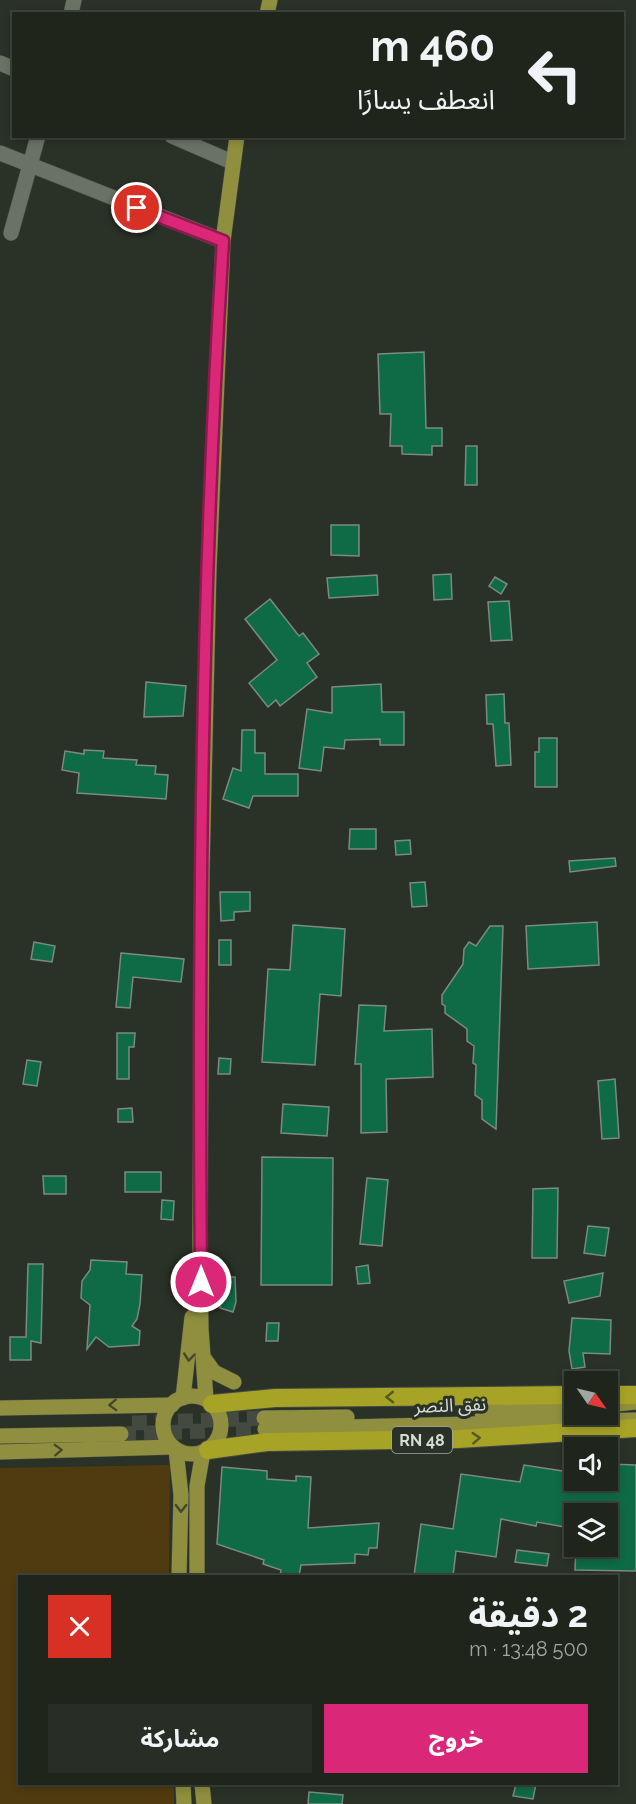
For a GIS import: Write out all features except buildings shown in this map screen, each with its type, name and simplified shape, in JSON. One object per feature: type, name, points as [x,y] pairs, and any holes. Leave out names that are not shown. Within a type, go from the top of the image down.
[{"type":"highway","points":[[209,1401],[275,1398],[564,1395]]},
{"type":"highway","points":[[618,1395],[636,1395]]},
{"type":"highway","name":"RN 48","points":[[206,1451],[267,1442],[458,1439],[636,1428]]},
{"type":"main road","points":[[197,1575],[197,1486],[206,1451],[221,1431],[220,1416],[209,1401],[201,1328],[202,884],[208,569],[223,241],[237,138]]},
{"type":"main road","points":[[179,1575],[181,1495],[175,1448],[164,1431],[163,1421],[177,1401],[191,1346],[200,1236]]},
{"type":"main road","points":[[204,1358],[214,1372],[234,1382]]},
{"type":"main road","points":[[0,1408],[177,1401],[194,1396],[209,1401]]},
{"type":"main road","points":[[618,1404],[636,1402]]},
{"type":"main road","name":"نفق النصر","points":[[564,1408],[264,1424],[564,1421]]},
{"type":"main road","name":"نفق النصر","points":[[618,1420],[636,1420]]},
{"type":"main road","points":[[0,1427],[121,1429],[0,1436]]},
{"type":"main road","points":[[0,1452],[175,1448],[190,1454],[206,1451]]},
{"type":"main road","points":[[183,1785],[184,1804]]},
{"type":"main road","points":[[202,1785],[204,1804]]},
{"type":"street","points":[[11,233],[37,138]]},
{"type":"street","points":[[177,138],[232,162]]},
{"type":"street","points":[[0,153],[223,241]]},
{"type":"shaded area","points":[[170,1465],[169,1575],[18,1575],[18,1785],[174,1785],[174,1804],[0,1804],[0,1468]]},
{"type":"tunnel","points":[[132,1423],[264,1418]]},
{"type":"tunnel","points":[[121,1434],[265,1429]]},
{"type":"route","points":[[137,208],[223,241],[208,569],[202,872],[201,1282]]}]
